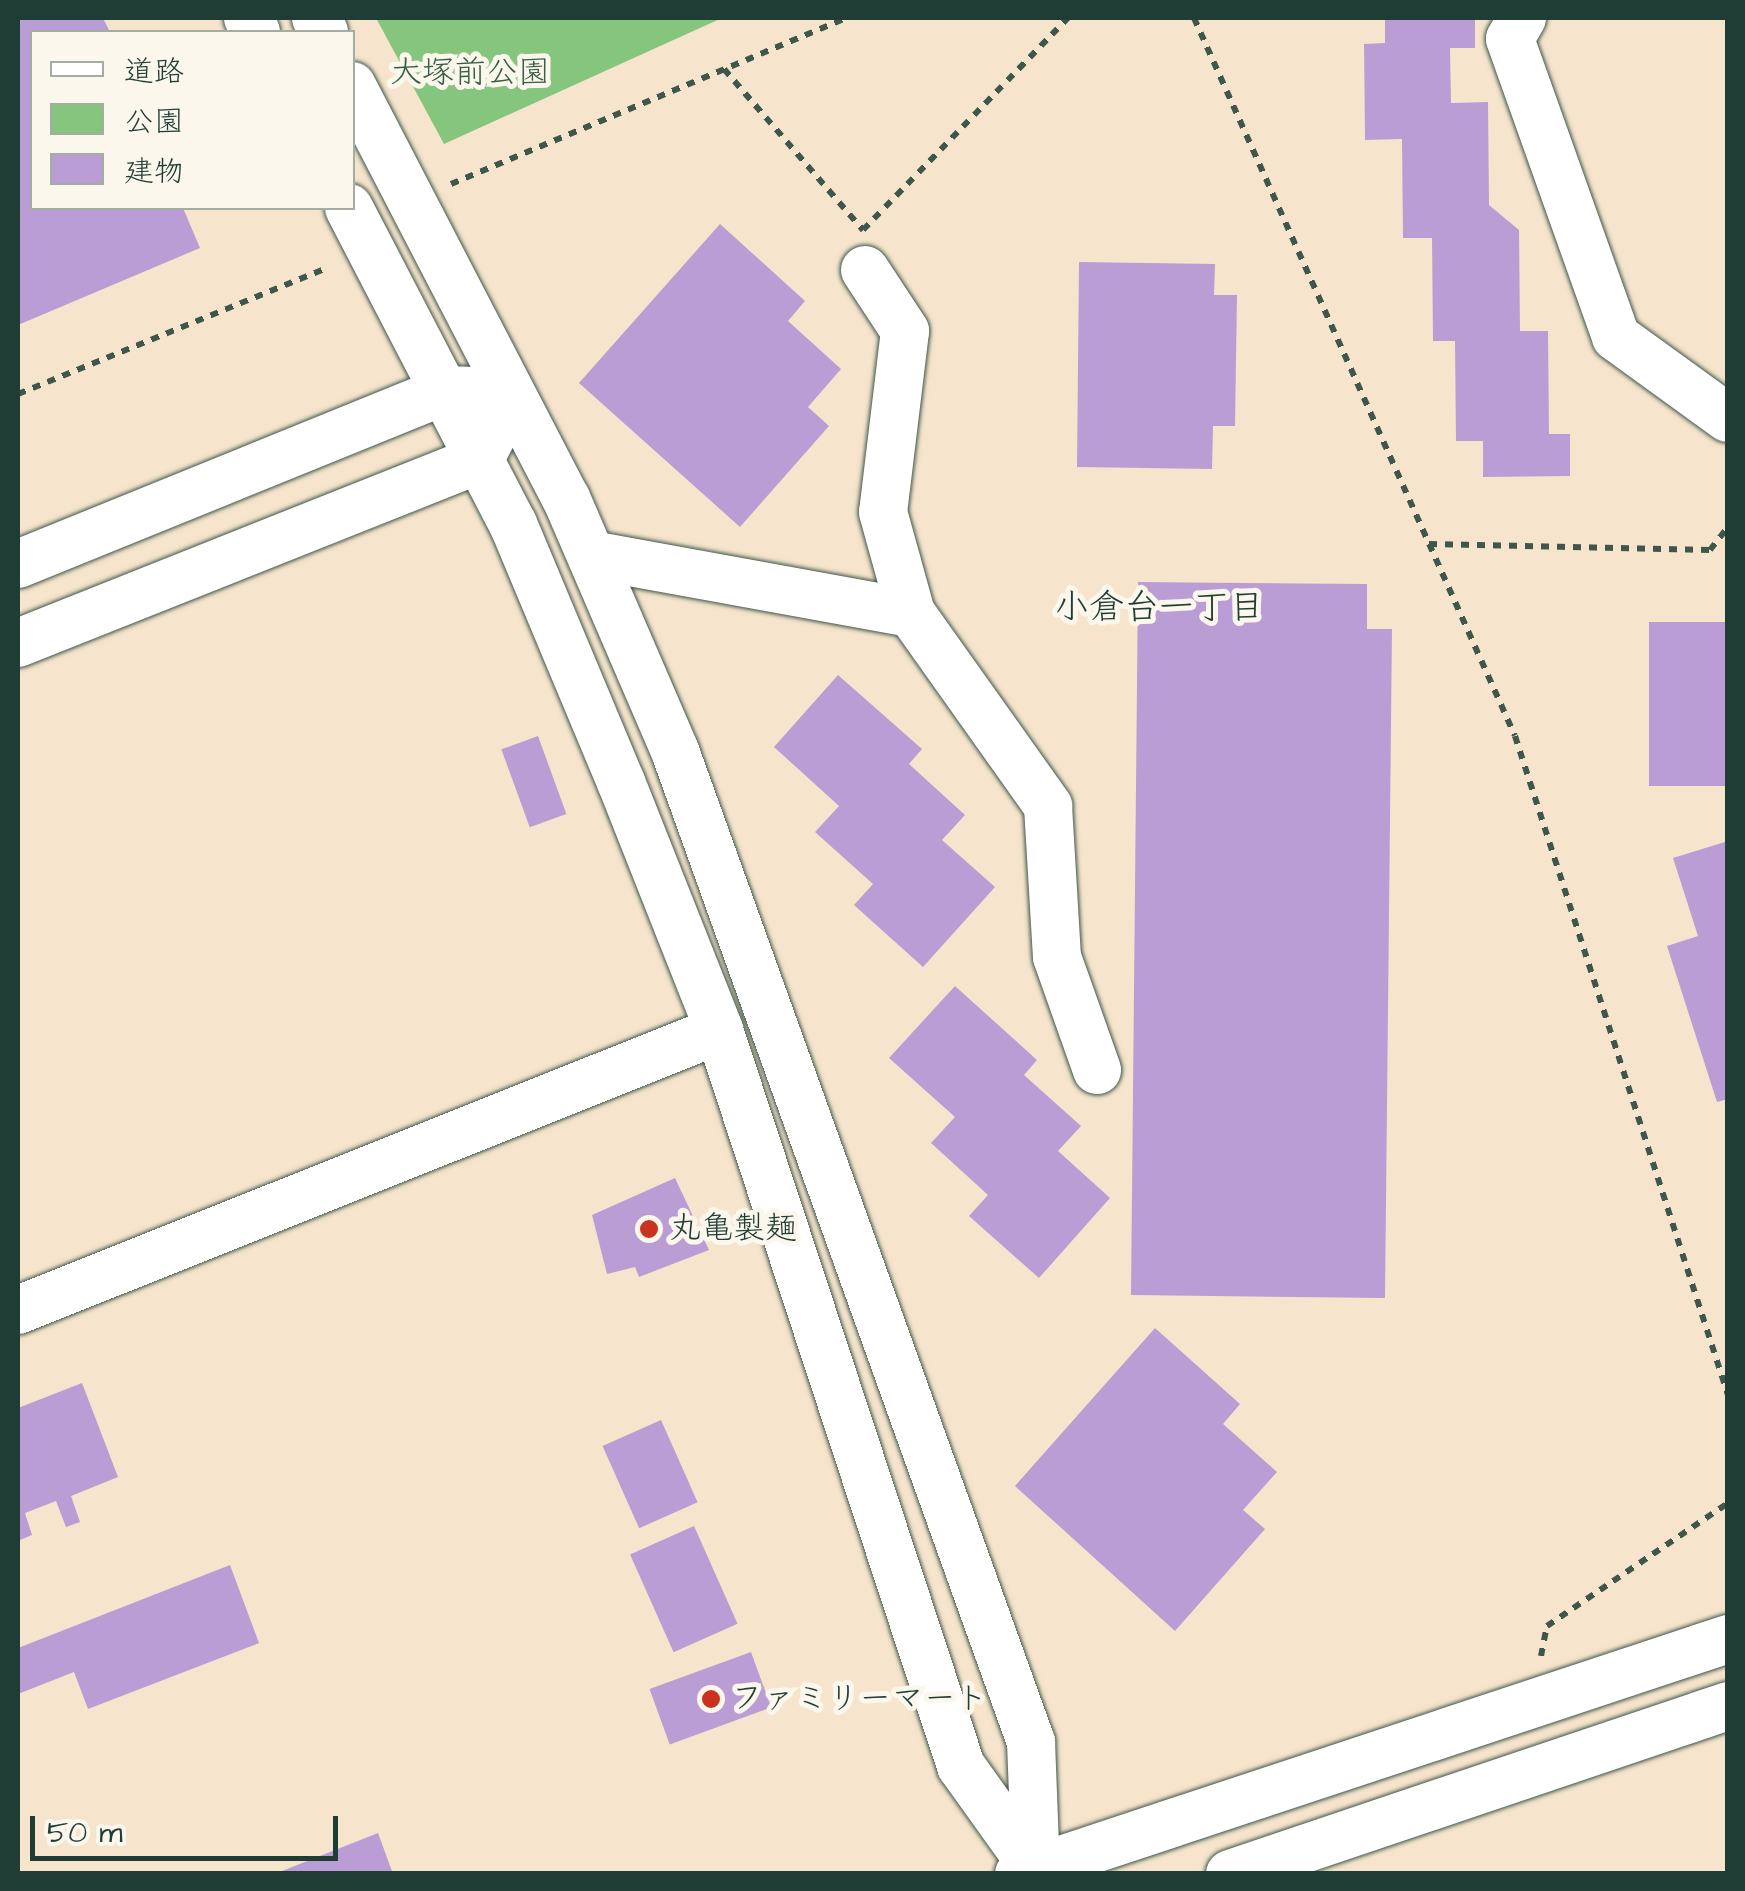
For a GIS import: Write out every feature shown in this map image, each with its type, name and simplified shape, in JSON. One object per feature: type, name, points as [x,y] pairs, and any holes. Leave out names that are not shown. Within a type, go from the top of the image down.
[{"type":"street","points":[[1522,18],[1510,39],[1616,337],[1728,418]]},
{"type":"street","points":[[355,92],[513,392],[590,555],[776,1018],[1031,1742],[1030,1872]]},
{"type":"street","points":[[350,210],[480,459],[718,1030],[960,1766],[1030,1872]]},
{"type":"street","points":[[866,270],[905,332],[883,512],[911,613],[1048,806],[1056,957],[1097,1070]]},
{"type":"street","points":[[18,564],[446,390],[513,392]]},
{"type":"street","points":[[18,643],[480,459],[513,392]]},
{"type":"street","points":[[590,555],[911,613]]},
{"type":"street","points":[[18,1310],[718,1030]]},
{"type":"street","points":[[1030,1872],[1728,1639]]},
{"type":"street","points":[[1230,1874],[1728,1706]]},
{"type":"path","points":[[446,187],[846,18]]},
{"type":"path","points":[[724,69],[863,230],[1068,18]]},
{"type":"path","points":[[1194,18],[1515,736],[1728,1395]]},
{"type":"path","points":[[18,394],[326,268]]},
{"type":"path","points":[[1429,544],[1710,550],[1728,527]]},
{"type":"path","points":[[1541,1657],[1547,1626],[1728,1503]]},
{"type":"green space","name":"大塚前公園","points":[[376,18],[722,18],[444,144]]},
{"type":"building","points":[[18,18],[103,18],[109,30],[30,30],[30,210],[184,210],[200,248],[18,325]]},
{"type":"building","points":[[1385,18],[1475,18],[1475,48],[1450,48],[1451,103],[1488,102],[1489,205],[1519,230],[1520,331],[1548,331],[1549,434],[1570,434],[1570,476],[1483,477],[1483,441],[1456,441],[1455,341],[1433,341],[1432,238],[1403,238],[1402,139],[1365,140],[1364,44],[1385,43]]},
{"type":"building","points":[[720,224],[805,301],[788,321],[841,369],[808,407],[829,426],[740,527],[579,383]]},
{"type":"building","points":[[1079,262],[1215,264],[1214,295],[1237,295],[1235,426],[1213,426],[1212,469],[1077,467]]},
{"type":"building","points":[[1138,582],[1367,584],[1367,629],[1392,629],[1385,1298],[1131,1295]]},
{"type":"building","points":[[1649,622],[1728,622],[1728,786],[1649,786]]},
{"type":"building","points":[[838,675],[922,749],[909,764],[965,815],[942,840],[995,887],[923,967],[854,905],[873,884],[815,832],[839,806],[774,747]]},
{"type":"building","points":[[538,736],[566,814],[530,827],[501,749]]},
{"type":"building","points":[[1728,841],[1728,1099],[1717,1102],[1667,946],[1698,936],[1673,858]]},
{"type":"building","points":[[955,986],[1037,1060],[1024,1075],[1081,1126],[1058,1151],[1110,1198],[1039,1278],[969,1216],[988,1195],[931,1143],[955,1117],[889,1058]]},
{"type":"building","name":"丸亀製麺","points":[[675,1178],[709,1250],[639,1277],[635,1267],[607,1274],[592,1215]]},
{"type":"building","points":[[1155,1328],[1240,1404],[1223,1424],[1277,1472],[1243,1510],[1265,1529],[1175,1631],[1015,1486]]},
{"type":"building","points":[[82,1383],[118,1477],[71,1496],[80,1522],[66,1527],[56,1501],[25,1513],[32,1535],[20,1540],[18,1408]]},
{"type":"building","points":[[661,1420],[698,1502],[639,1528],[603,1446]]},
{"type":"building","points":[[694,1526],[738,1624],[674,1652],[630,1554]]},
{"type":"building","points":[[230,1565],[259,1643],[88,1709],[74,1672],[18,1694],[18,1648]]},
{"type":"building","name":"ファミリーマート","points":[[751,1652],[771,1707],[670,1744],[650,1689]]},
{"type":"building","points":[[378,1833],[393,1874],[277,1874],[277,1873]]},
{"type":"place","name":"丸亀製麺","points":[[649,1229]]},
{"type":"place","name":"ファミリーマート","points":[[711,1699]]},
{"type":"district","name":"小倉台一丁目","points":[[1159,608]]}]
